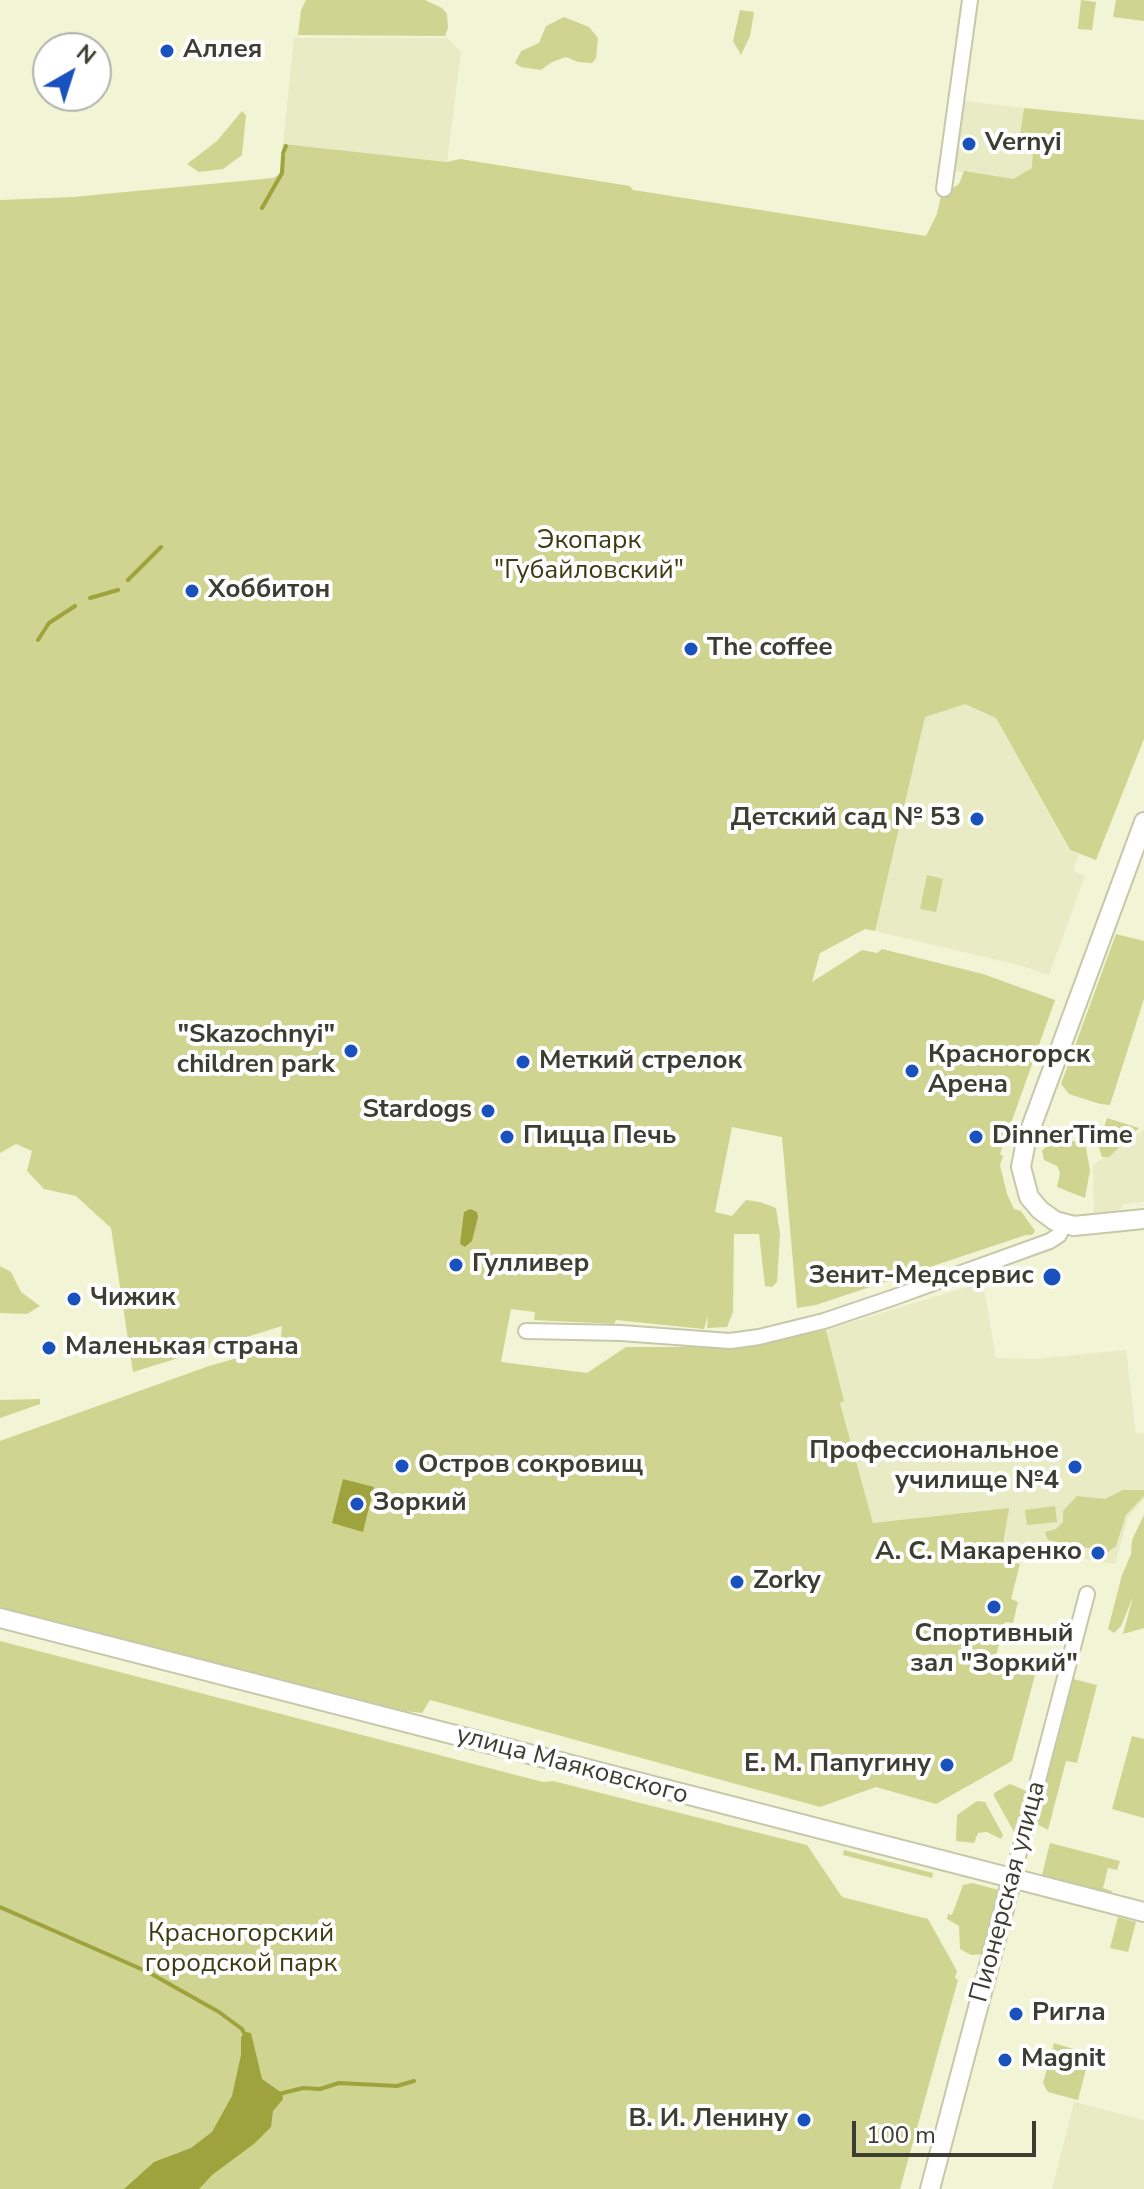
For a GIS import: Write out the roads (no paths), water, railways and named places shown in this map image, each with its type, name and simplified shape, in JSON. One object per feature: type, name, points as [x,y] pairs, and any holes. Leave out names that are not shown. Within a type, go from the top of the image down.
[{"type":"street","points":[[944,189],[970,0]]},
{"type":"street","points":[[1144,822],[1022,1156],[1022,1178],[1029,1197],[1047,1216],[1064,1224],[1089,1226],[1144,1219]]},
{"type":"street","points":[[526,1331],[621,1333],[730,1341],[751,1338],[837,1316],[1050,1241],[1059,1235],[1064,1224]]},
{"type":"street","name":"Пионерская улица","points":[[930,2189],[1087,1594]]},
{"type":"street","name":"улица Маяковского","points":[[0,1618],[1144,1912]]},
{"type":"waterway","points":[[283,153],[286,146]]},
{"type":"waterway","points":[[262,208],[282,173],[283,156]]},
{"type":"waterway","points":[[128,580],[161,547]]},
{"type":"waterway","points":[[90,598],[118,590]]},
{"type":"waterway","points":[[38,640],[49,623],[75,606]]},
{"type":"waterway","points":[[0,1907],[148,1972],[219,2012],[242,2029],[246,2037]]},
{"type":"waterway","points":[[279,2094],[303,2088],[320,2089],[339,2083],[397,2086],[414,2081]]},
{"type":"place","name":"Аллея","points":[[167,51]]},
{"type":"place","name":"Vernyi","points":[[969,144]]},
{"type":"place","name":"Хоббитон","points":[[192,591]]},
{"type":"place","name":"The coffee","points":[[691,649]]},
{"type":"place","name":"Детский сад № 53","points":[[977,819]]},
{"type":"place","name":"\"Skazochnyi\" children park","points":[[351,1051]]},
{"type":"place","name":"Меткий стрелок","points":[[523,1062]]},
{"type":"place","name":"Красногорск Арена","points":[[912,1071]]},
{"type":"place","name":"Stardogs","points":[[488,1111]]},
{"type":"place","name":"Пицца Печь","points":[[507,1137]]},
{"type":"place","name":"DinnerTime","points":[[976,1137]]},
{"type":"place","name":"Гулливер","points":[[456,1265]]},
{"type":"place","name":"Зенит-Медсервис","points":[[1052,1277]]},
{"type":"place","name":"Чижик","points":[[74,1299]]},
{"type":"place","name":"Маленькая страна","points":[[49,1348]]},
{"type":"place","name":"Остров сокровищ","points":[[402,1466]]},
{"type":"place","name":"Профессиональное училище №4","points":[[1075,1467]]},
{"type":"place","name":"Зоркий","points":[[357,1504]]},
{"type":"place","name":"А. С. Макаренко","points":[[1098,1553]]},
{"type":"place","name":"Zorky","points":[[737,1582]]},
{"type":"place","name":"Спортивный зал \"Зоркий\"","points":[[994,1607]]},
{"type":"place","name":"Е. М. Папугину","points":[[947,1765]]},
{"type":"place","name":"Ригла","points":[[1016,2014]]},
{"type":"place","name":"Magnit","points":[[1005,2060]]},
{"type":"place","name":"В. И. Ленину","points":[[804,2120]]},
{"type":"park label","name":"Экопарк \"Губайловский\"","points":[[589,557]]},
{"type":"park label","name":"Красногорский городской парк","points":[[241,1950]]}]
